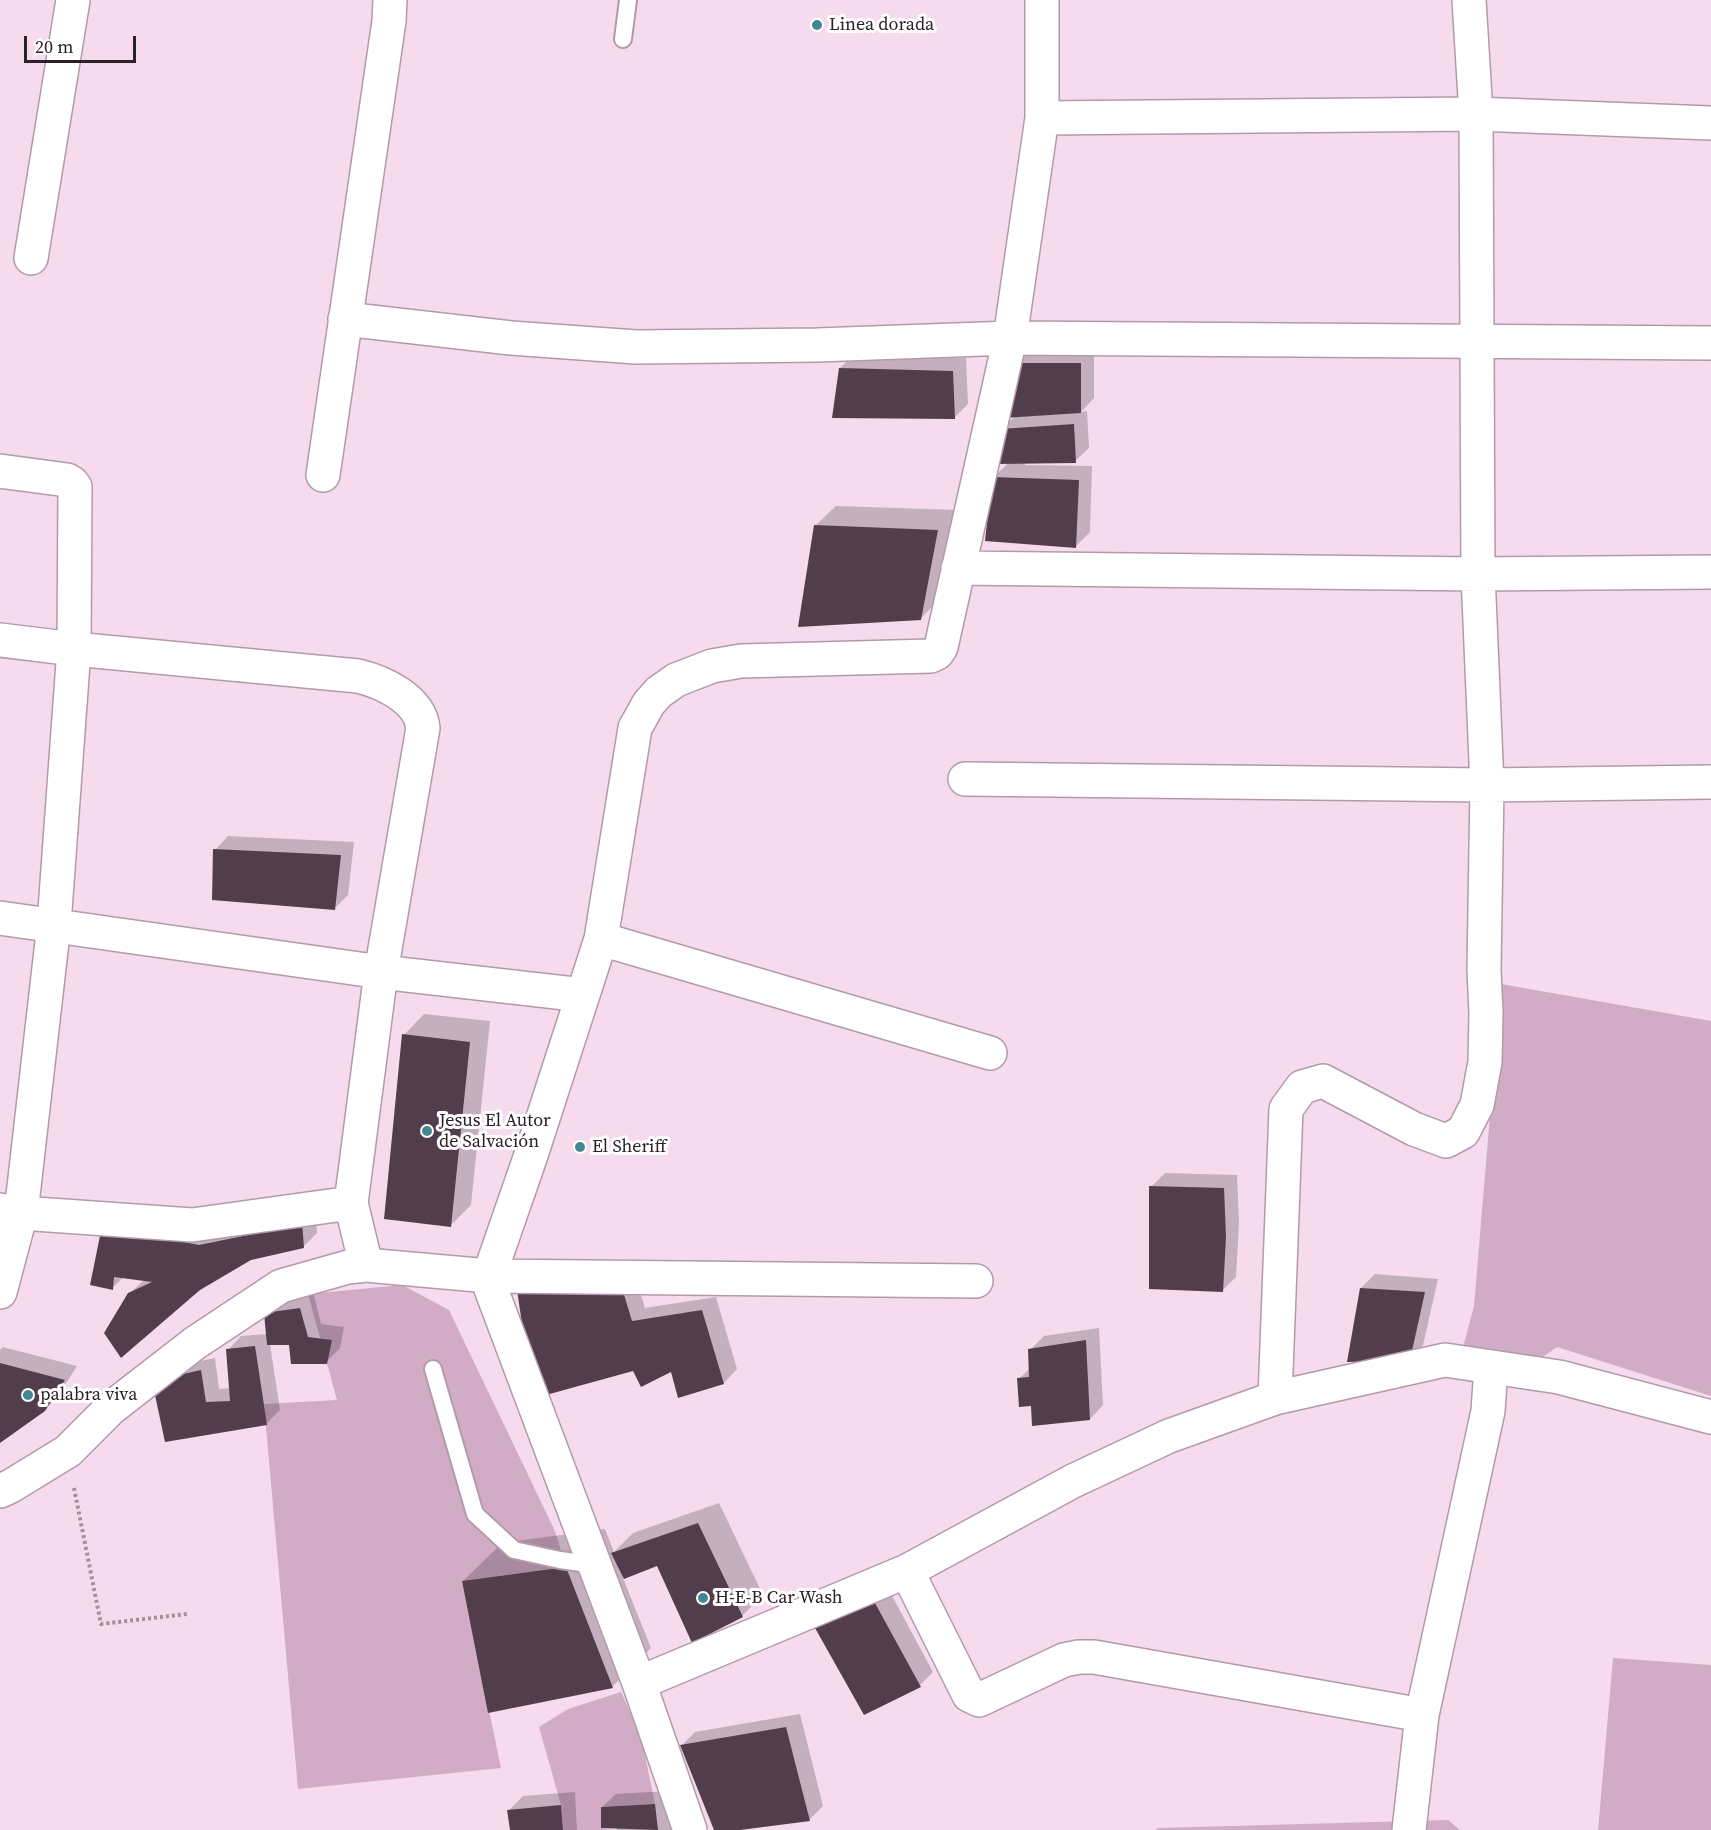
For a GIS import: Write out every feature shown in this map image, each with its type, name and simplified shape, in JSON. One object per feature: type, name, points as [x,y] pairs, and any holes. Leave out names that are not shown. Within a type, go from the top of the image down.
[{"type":"street","points":[[31,258],[73,0]]},
{"type":"street","points":[[323,475],[389,21],[390,0]]},
{"type":"street","points":[[690,1830],[639,1683],[491,1289],[489,1276],[601,939],[635,728],[650,703],[659,692],[676,680],[725,663],[931,656],[941,647],[1010,338],[1042,118],[1042,0]]},
{"type":"street","points":[[1275,1398],[1286,1109],[1302,1087],[1323,1081],[1414,1129],[1446,1141],[1463,1132],[1477,1105],[1485,1062],[1487,785],[1478,574],[1476,114],[1469,0]]},
{"type":"street","points":[[1042,118],[1476,114],[1711,123]]},
{"type":"street","points":[[345,319],[511,338],[636,347],[817,345],[1010,338],[1711,343]]},
{"type":"street","points":[[0,471],[67,480],[75,487],[74,649],[54,924],[0,1292]]},
{"type":"street","points":[[958,568],[1478,574],[1711,572]]},
{"type":"street","points":[[0,640],[358,676],[377,681],[402,696],[421,719],[423,728],[381,972],[351,1203],[366,1266]]},
{"type":"street","points":[[965,779],[1487,785],[1711,782]]},
{"type":"street","points":[[0,918],[381,972],[583,994]]},
{"type":"street","points":[[601,939],[990,1053]]},
{"type":"street","points":[[11,1212],[192,1225],[351,1203]]},
{"type":"street","points":[[0,1491],[68,1451],[110,1409],[195,1343],[280,1286],[348,1267],[366,1266],[489,1276],[976,1281]]},
{"type":"street","points":[[639,1683],[908,1571],[1073,1481],[1158,1441],[1275,1398],[1445,1360],[1559,1377],[1711,1417]]},
{"type":"street","points":[[1409,1830],[1422,1715],[1488,1412],[1491,1367]]},
{"type":"street","points":[[908,1571],[973,1699],[978,1700],[1064,1660],[1094,1657],[1422,1715]]},
{"type":"lane","points":[[623,39],[628,0]]},
{"type":"lane","points":[[433,1370],[474,1514],[514,1550],[595,1565]]},
{"type":"path","points":[[68,1451],[101,1624],[187,1614]]},
{"type":"shaded area","points":[[1501,984],[1711,1021],[1711,1396],[1557,1347],[1513,1378],[1461,1355],[1474,1306]]},
{"type":"shaded area","points":[[402,1285],[449,1310],[555,1531],[566,1567],[462,1581],[501,1768],[298,1789],[264,1404],[337,1400],[308,1294]]},
{"type":"shaded area","points":[[1613,1658],[1711,1665],[1711,1830],[1598,1830]]},
{"type":"shaded area","points":[[621,1692],[641,1736],[655,1804],[601,1807],[601,1828],[615,1830],[563,1830],[561,1805],[539,1727],[568,1709]]},
{"type":"shaded area","points":[[1448,1820],[1460,1830],[1156,1830],[1158,1828]]},
{"type":"building","points":[[1013,363],[1081,363],[1081,413],[1003,418]]},
{"type":"building","points":[[839,368],[953,371],[955,419],[832,418]]},
{"type":"building","points":[[1074,424],[1076,463],[995,464],[1000,429]]},
{"type":"building","points":[[992,477],[1079,480],[1076,548],[985,541]]},
{"type":"building","points":[[814,525],[938,530],[921,620],[798,627]]},
{"type":"building","points":[[213,849],[341,855],[335,910],[212,900]]},
{"type":"building","name":"Jesus El Autor de Salvación","points":[[402,1034],[470,1042],[451,1227],[384,1219]]},
{"type":"building","points":[[1149,1186],[1224,1188],[1226,1237],[1223,1292],[1149,1289]]},
{"type":"building","points":[[302,1221],[304,1248],[251,1260],[200,1290],[121,1358],[104,1333],[128,1293],[152,1282],[114,1277],[113,1290],[90,1285],[102,1226],[199,1245]]},
{"type":"building","points":[[622,1288],[632,1321],[702,1310],[724,1384],[678,1398],[671,1372],[641,1387],[633,1371],[546,1395],[524,1337],[517,1290]]},
{"type":"building","points":[[1360,1288],[1425,1292],[1410,1360],[1347,1362]]},
{"type":"building","points":[[300,1308],[308,1337],[332,1340],[327,1364],[291,1364],[289,1345],[267,1345],[264,1313]]},
{"type":"building","points":[[1086,1340],[1090,1420],[1032,1426],[1031,1406],[1019,1407],[1017,1378],[1029,1377],[1028,1349]]},
{"type":"building","points":[[255,1346],[267,1425],[165,1442],[152,1381],[201,1370],[206,1402],[230,1401],[226,1349]]},
{"type":"building","name":"palabra viva","points":[[0,1363],[65,1380],[45,1411],[0,1443]]},
{"type":"building","name":"H-E-B Car Wash","points":[[698,1523],[743,1617],[692,1643],[657,1566],[624,1579],[611,1553]]},
{"type":"building","points":[[566,1567],[613,1688],[488,1713],[462,1581]]},
{"type":"building","points":[[870,1594],[921,1687],[864,1715],[815,1628]]},
{"type":"building","points":[[786,1727],[810,1821],[740,1830],[714,1830],[680,1745]]},
{"type":"building","points":[[655,1804],[658,1830],[601,1828],[601,1807]]},
{"type":"building","points":[[561,1805],[563,1830],[510,1830],[507,1810]]},
{"type":"place","name":"Linea dorada","points":[[817,25]]},
{"type":"place","name":"Jesus El Autor de Salvación","points":[[427,1131]]},
{"type":"place","name":"El Sheriff","points":[[580,1147]]},
{"type":"place","name":"palabra viva","points":[[28,1395]]},
{"type":"place","name":"H-E-B Car Wash","points":[[703,1598]]}]
